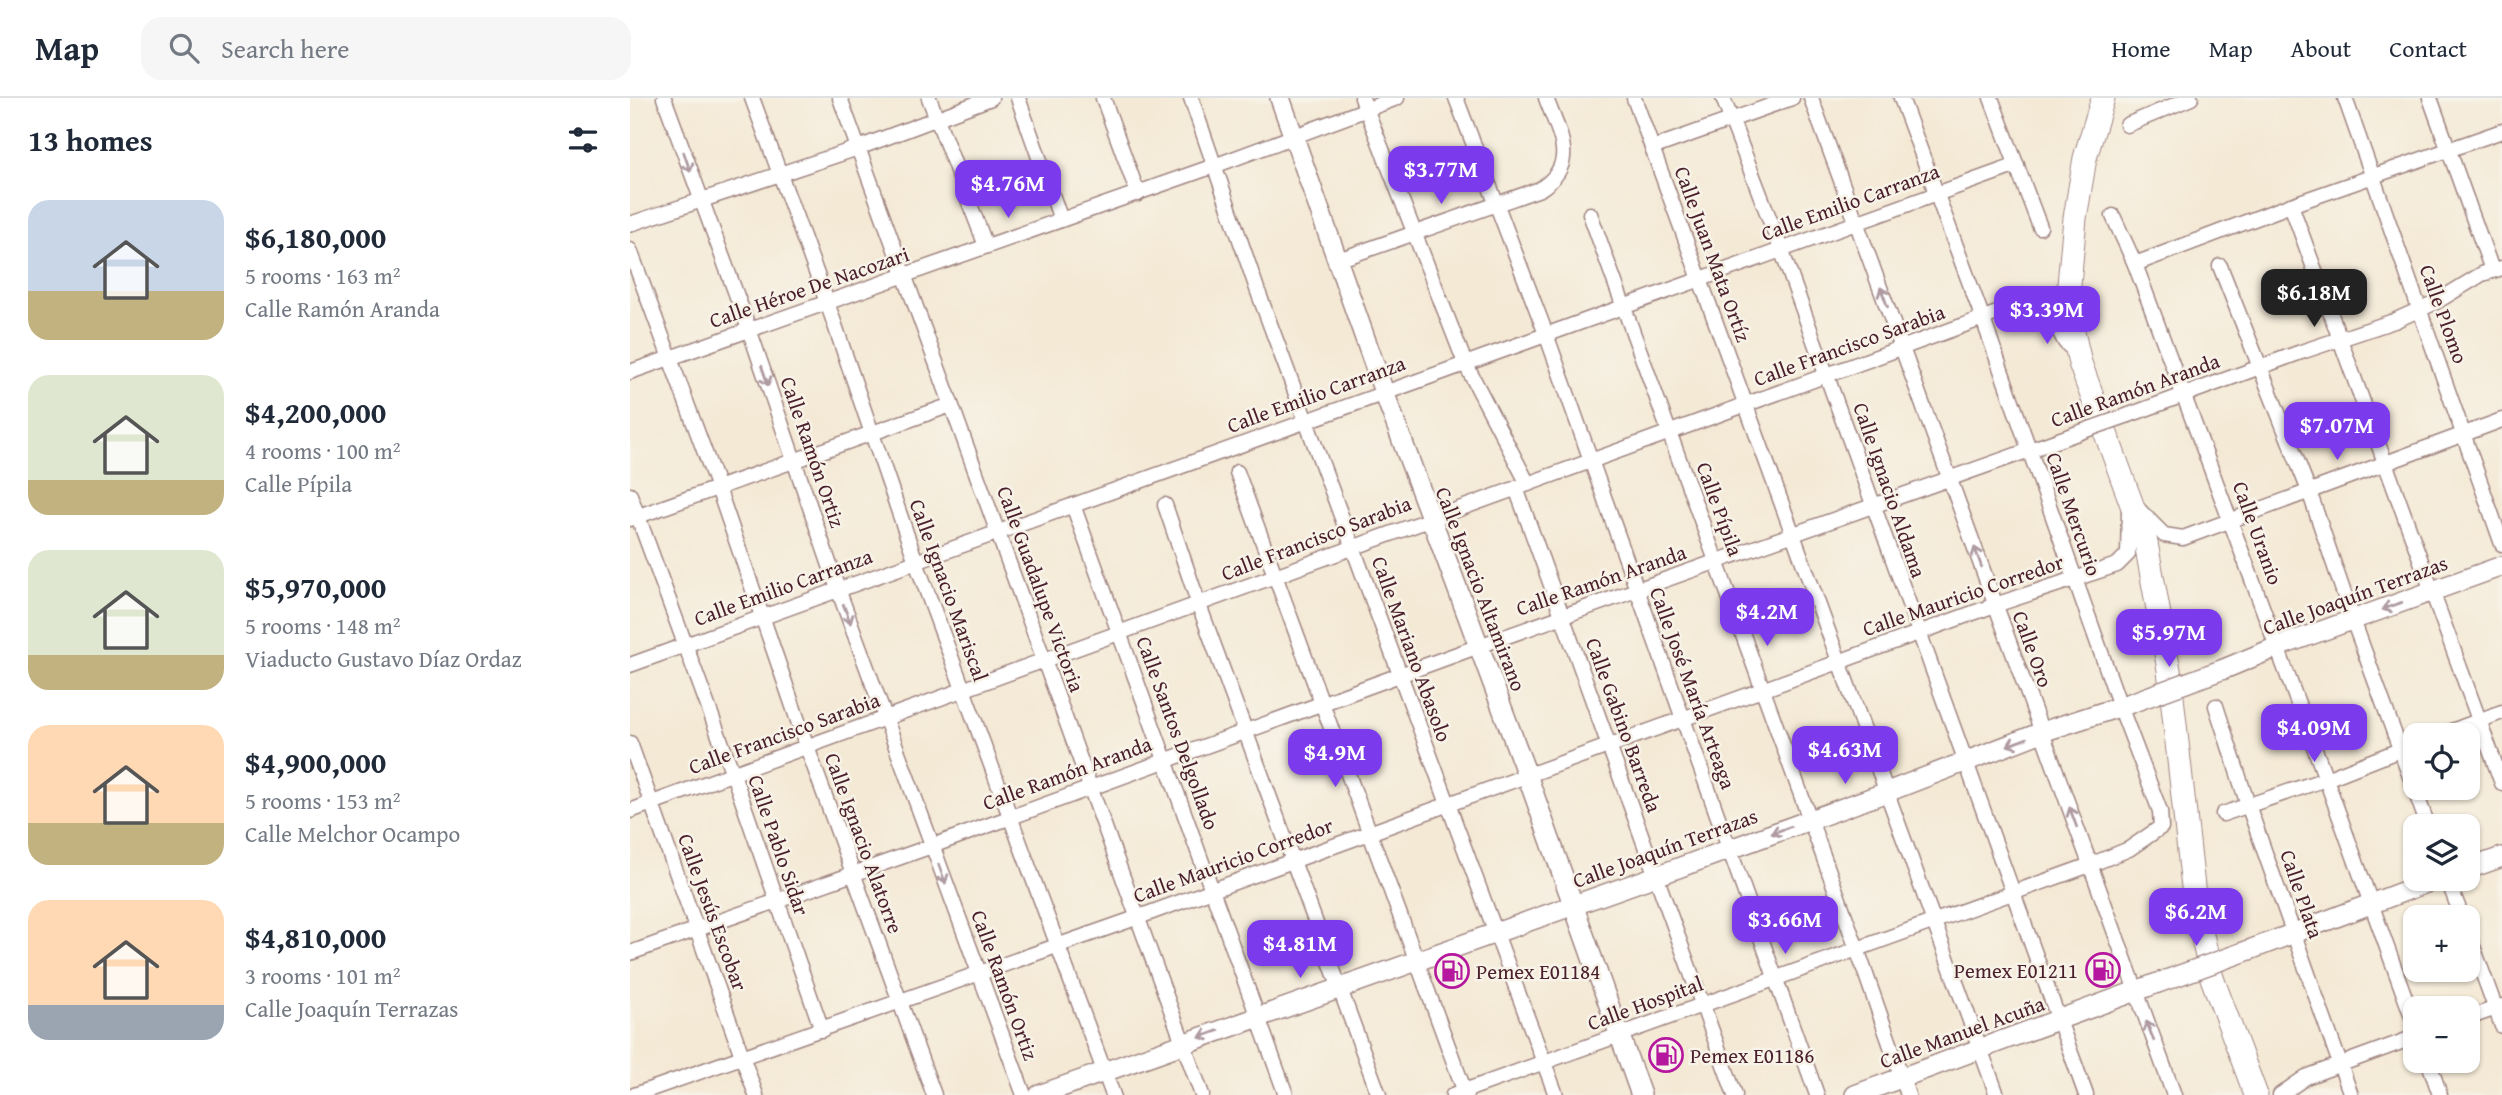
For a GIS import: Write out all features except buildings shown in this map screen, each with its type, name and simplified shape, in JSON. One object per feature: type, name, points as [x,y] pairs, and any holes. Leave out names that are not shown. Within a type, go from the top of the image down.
[{"type":"main road","points":[[2103,98],[2085,158],[2072,240],[2068,296],[2080,363],[2146,543],[2169,670],[2195,905],[2212,978],[2256,1095]]},
{"type":"street","name":"Calle Ramón Ortiz","points":[[664,98],[749,329],[838,589],[1024,1095]]},
{"type":"street","name":"Calle Ignacio Mariscal","points":[[752,98],[827,302],[916,562],[1112,1095]]},
{"type":"street","name":"Calle Guadalupe Victoria","points":[[840,98],[1202,1095]]},
{"type":"street","points":[[929,98],[986,246]]},
{"type":"street","points":[[630,224],[858,148],[991,98]]},
{"type":"street","points":[[1018,98],[1061,220]]},
{"type":"street","points":[[1103,98],[1138,194]]},
{"type":"street","name":"Calle Mariano Abasolo","points":[[1191,98],[1305,421],[1556,1095]]},
{"type":"street","name":"Calle Ignacio Altamirano","points":[[1280,98],[1384,392],[1527,775],[1641,1095]]},
{"type":"street","name":"Calle Héroe De Nacozari","points":[[630,372],[1138,194],[1293,135],[1364,104],[1397,98]]},
{"type":"street","name":"Calle José María Arteaga","points":[[1456,98],[1546,334],[1817,1095]]},
{"type":"street","points":[[1338,260],[1539,189],[1558,175],[1564,155],[1546,98]]},
{"type":"street","name":"Calle Juan Mata Ortíz","points":[[1634,98],[1841,660],[1997,1095]]},
{"type":"street","name":"Calle Ignacio Aldama","points":[[1723,98],[1781,249],[2086,1095]]},
{"type":"street","points":[[1652,148],[1792,98]]},
{"type":"street","name":"Calle Oro","points":[[1811,98],[2174,1095]]},
{"type":"street","name":"Calle Mercurio","points":[[1901,98],[1983,319],[2074,578],[2124,705],[2163,819],[2158,831],[2129,849]]},
{"type":"street","points":[[1991,98],[2040,227]]},
{"type":"street","points":[[2127,125],[2170,102],[2191,98]]},
{"type":"street","name":"Calle Plomo","points":[[2345,98],[2502,544]]},
{"type":"street","points":[[2430,98],[2497,269]]},
{"type":"street","name":"Calle Gabino Barreda","points":[[1364,104],[1465,363],[1522,486],[1608,746],[1735,1095]]},
{"type":"street","points":[[2135,264],[2291,205],[2502,131]]},
{"type":"street","name":"Calle Emilio Carranza","points":[[630,665],[2017,165]]},
{"type":"street","points":[[2291,205],[2502,783]]},
{"type":"street","name":"Calle Pípila","points":[[1590,214],[1811,819],[1905,1087]]},
{"type":"street","name":"Calle Uranio","points":[[2113,216],[2135,264],[2184,394],[2405,996]]},
{"type":"street","name":"Calle Ignacio Alatorre","points":[[631,259],[718,488],[852,874],[934,1095]]},
{"type":"street","points":[[2220,266],[2309,491],[2424,814]]},
{"type":"street","name":"Calle Ramón Aranda","points":[[630,953],[2260,366],[2394,321],[2420,311],[2497,269]]},
{"type":"street","name":"Calle Francisco Sarabia","points":[[630,811],[2030,301],[2042,303],[2065,342],[2069,346],[2076,346]]},
{"type":"street","points":[[634,518],[951,405]]},
{"type":"street","points":[[2130,502],[2164,535],[2183,538],[2502,420]]},
{"type":"street","points":[[1237,472],[1416,960],[1461,1093]]},
{"type":"street","name":"Calle Pablo Sidar","points":[[630,495],[634,518],[733,775],[821,1030]]},
{"type":"street","name":"Calle Mauricio Corredor","points":[[634,1095],[654,1092],[742,1055],[821,1030],[1136,918],[1841,660],[2122,562],[2129,548],[2127,523],[2130,502]]},
{"type":"street","name":"Calle Santos Delgollado","points":[[1073,505],[1286,1095]]},
{"type":"street","points":[[1165,505],[1244,731],[1378,1095]]},
{"type":"street","name":"Calle Joaquín Terrazas","points":[[1039,1095],[1656,876],[2042,732],[2224,669],[2277,647],[2502,566]]},
{"type":"street","name":"Calle Plata","points":[[2216,706],[2248,805],[2351,1095]]},
{"type":"street","points":[[2474,723],[2502,712]]},
{"type":"street","name":"Calle Jesús Escobar","points":[[630,743],[756,1095]]},
{"type":"street","points":[[2223,814],[2326,779],[2403,748]]},
{"type":"street","name":"Calle Hospital","points":[[1461,1093],[2129,849]]},
{"type":"street","points":[[2480,865],[2502,857]]},
{"type":"street","name":"Calle Manuel Acuña","points":[[1855,1095],[1905,1087],[1981,1049],[2403,891]]},
{"type":"street","points":[[2480,962],[2499,1007],[2502,1026]]},
{"type":"street","points":[[2480,1014],[2499,1007]]},
{"type":"street","points":[[2280,1095],[2306,1077],[2403,1041]]},
{"type":"street","points":[[2432,1073],[2440,1095]]},
{"type":"place","name":"Pemex E01211","points":[[2103,970]]},
{"type":"place","name":"Pemex E01184","points":[[1452,971]]},
{"type":"place","name":"Pemex E01186","points":[[1666,1055]]}]
